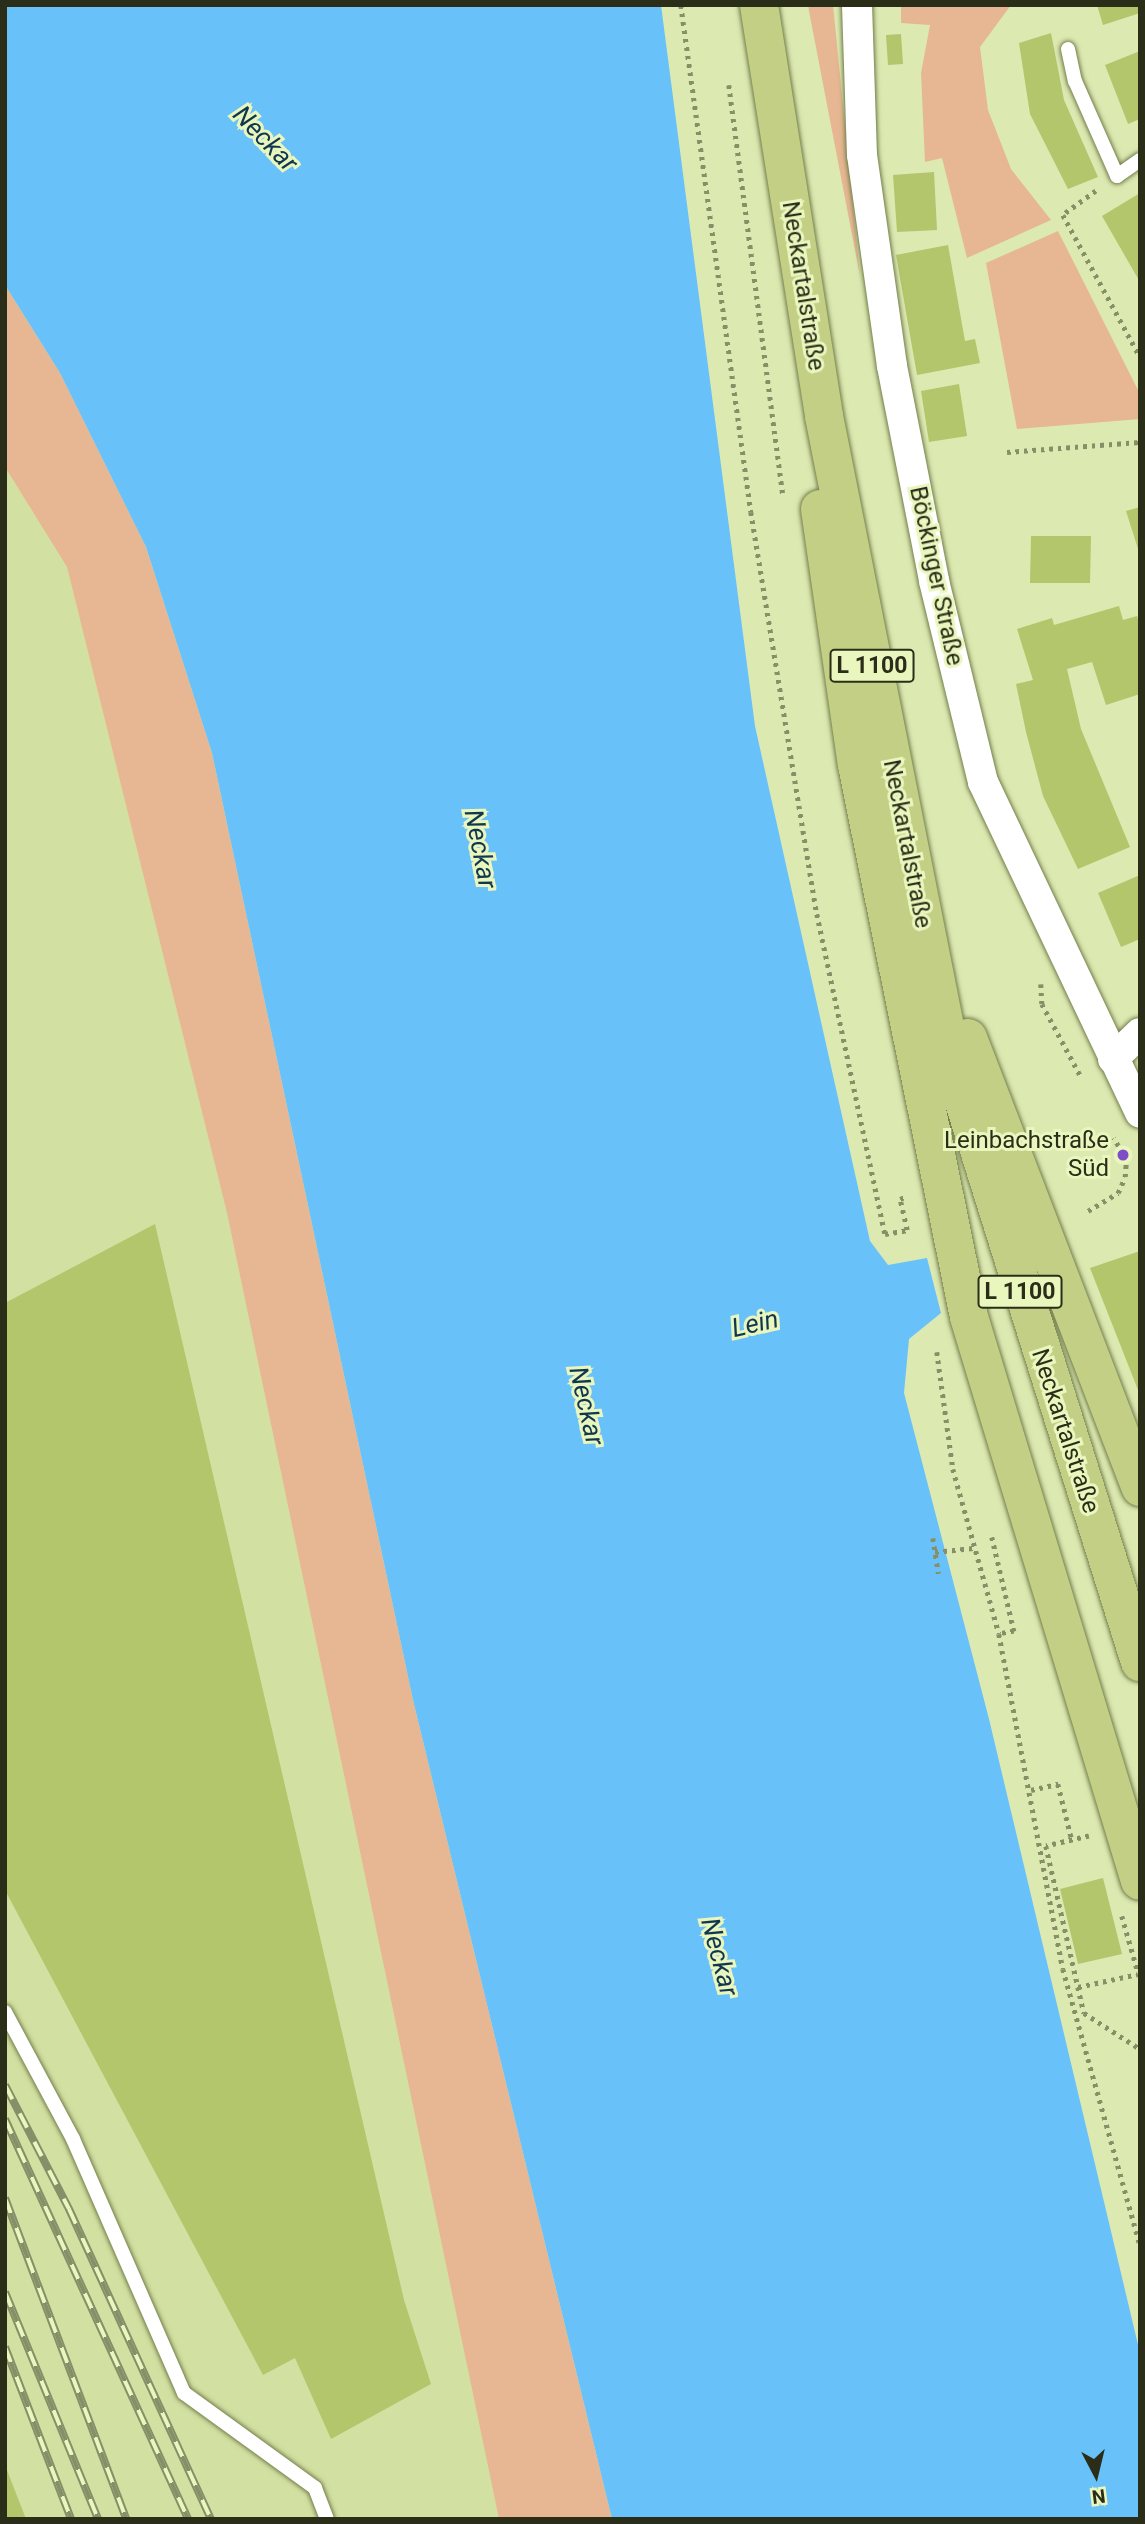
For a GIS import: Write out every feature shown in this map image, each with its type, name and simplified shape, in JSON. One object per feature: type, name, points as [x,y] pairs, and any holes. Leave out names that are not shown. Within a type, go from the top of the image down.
[{"type":"main road","name":"Neckartalstraße","points":[[758,5],[824,416],[920,917],[986,1186],[1140,1662]]},
{"type":"main road","points":[[824,416],[819,526],[857,765],[970,1317],[1140,1881]]},
{"type":"main road","points":[[920,917],[1140,1487]]},
{"type":"street","name":"Böckinger Straße","points":[[857,5],[862,155],[892,366],[934,581],[983,782],[1140,1114]]},
{"type":"street","points":[[1119,1072],[1140,1033]]},
{"type":"lane","points":[[1068,49],[1075,81],[1116,176],[1140,160]]},
{"type":"lane","points":[[5,2012],[73,2139],[184,2393],[314,2488],[327,2519]]},
{"type":"path","points":[[681,5],[751,512],[817,914],[885,1234],[907,1230],[900,1199],[910,1195]]},
{"type":"path","points":[[1116,176],[1063,215],[1140,357]]},
{"type":"path","points":[[1007,452],[1140,442]]},
{"type":"path","points":[[1088,1211],[1118,1194],[1126,1161]]},
{"type":"path","points":[[935,1339],[953,1469],[999,1634],[1031,1790],[1063,1969],[1140,2244]]},
{"type":"path","points":[[933,1538],[939,1574]]},
{"type":"path","points":[[935,1552],[973,1548]]},
{"type":"path","points":[[1031,1790],[1058,1784],[1072,1840]]},
{"type":"path","points":[[1099,1833],[1046,1846],[1084,2013],[1140,2049]]},
{"type":"path","points":[[1078,1987],[1138,1974]]},
{"type":"shaded area","points":[[808,5],[833,5],[860,276],[809,11]]},
{"type":"shaded area","points":[[901,5],[1011,5],[980,47],[988,110],[1011,169],[1051,220],[967,258],[942,158],[925,162],[921,73],[930,25],[901,23]]},
{"type":"shaded area","points":[[1058,231],[1140,394],[1140,419],[1017,429],[986,263]]},
{"type":"shaded area","points":[[5,285],[60,373],[146,547],[212,753],[413,1700],[612,2519],[499,2519],[227,1213],[67,567],[5,467]]},
{"type":"shaded area","points":[[5,467],[67,567],[227,1213],[499,2519],[5,2519]]},
{"type":"water","points":[[5,5],[661,5],[755,726],[870,1241],[888,1265],[927,1258],[941,1313],[909,1339],[904,1393],[989,1719],[1140,2353],[1140,2519],[612,2519],[413,1700],[212,753],[146,547],[60,373],[5,285]]},
{"type":"building","points":[[1097,5],[1140,5],[1140,13],[1103,25]]},
{"type":"building","points":[[1051,33],[1064,100],[1098,177],[1068,189],[1030,114],[1019,43]]},
{"type":"building","points":[[901,34],[903,64],[888,65],[886,35]]},
{"type":"building","points":[[1140,51],[1140,119],[1128,124],[1105,65]]},
{"type":"building","points":[[934,172],[937,230],[897,232],[893,175]]},
{"type":"building","points":[[1140,193],[1140,282],[1102,216]]},
{"type":"building","points":[[948,245],[965,341],[975,339],[980,363],[917,375],[896,255]]},
{"type":"building","points":[[959,384],[967,436],[929,442],[921,391]]},
{"type":"building","points":[[1140,507],[1140,552],[1139,552],[1126,511]]},
{"type":"building","points":[[1031,536],[1091,536],[1090,583],[1030,583]]},
{"type":"building","points":[[1119,606],[1123,620],[1137,616],[1140,624],[1140,694],[1106,705],[1092,662],[1067,669],[1081,729],[1130,847],[1078,869],[1043,796],[1026,732],[1016,684],[1033,680],[1017,629],[1052,618],[1054,625]]},
{"type":"building","points":[[1140,875],[1140,939],[1121,947],[1098,893]]},
{"type":"building","points":[[155,1224],[404,2300],[431,2384],[331,2439],[295,2358],[263,2375],[5,1890],[5,1303]]},
{"type":"building","points":[[1140,1251],[1140,1395],[1090,1268]]},
{"type":"building","points":[[1103,1878],[1122,1954],[1078,1964],[1060,1889]]},
{"type":"building","points":[[5,2465],[26,2519],[5,2519]]},
{"type":"railway","points":[[5,2085],[69,2209],[211,2519]]},
{"type":"railway","points":[[5,2119],[188,2519]]},
{"type":"railway","points":[[5,2198],[126,2519]]},
{"type":"railway","points":[[5,2292],[98,2519]]},
{"type":"railway","points":[[5,2347],[71,2519]]},
{"type":"place","name":"Leinbachstraße Süd","points":[[1123,1155]]},
{"type":"water label","name":"Neckar","points":[[265,139]]},
{"type":"water label","name":"Neckar","points":[[480,849]]},
{"type":"water label","name":"Lein","points":[[755,1324]]},
{"type":"water label","name":"Neckar","points":[[586,1406]]},
{"type":"water label","name":"Neckar","points":[[719,1957]]}]
